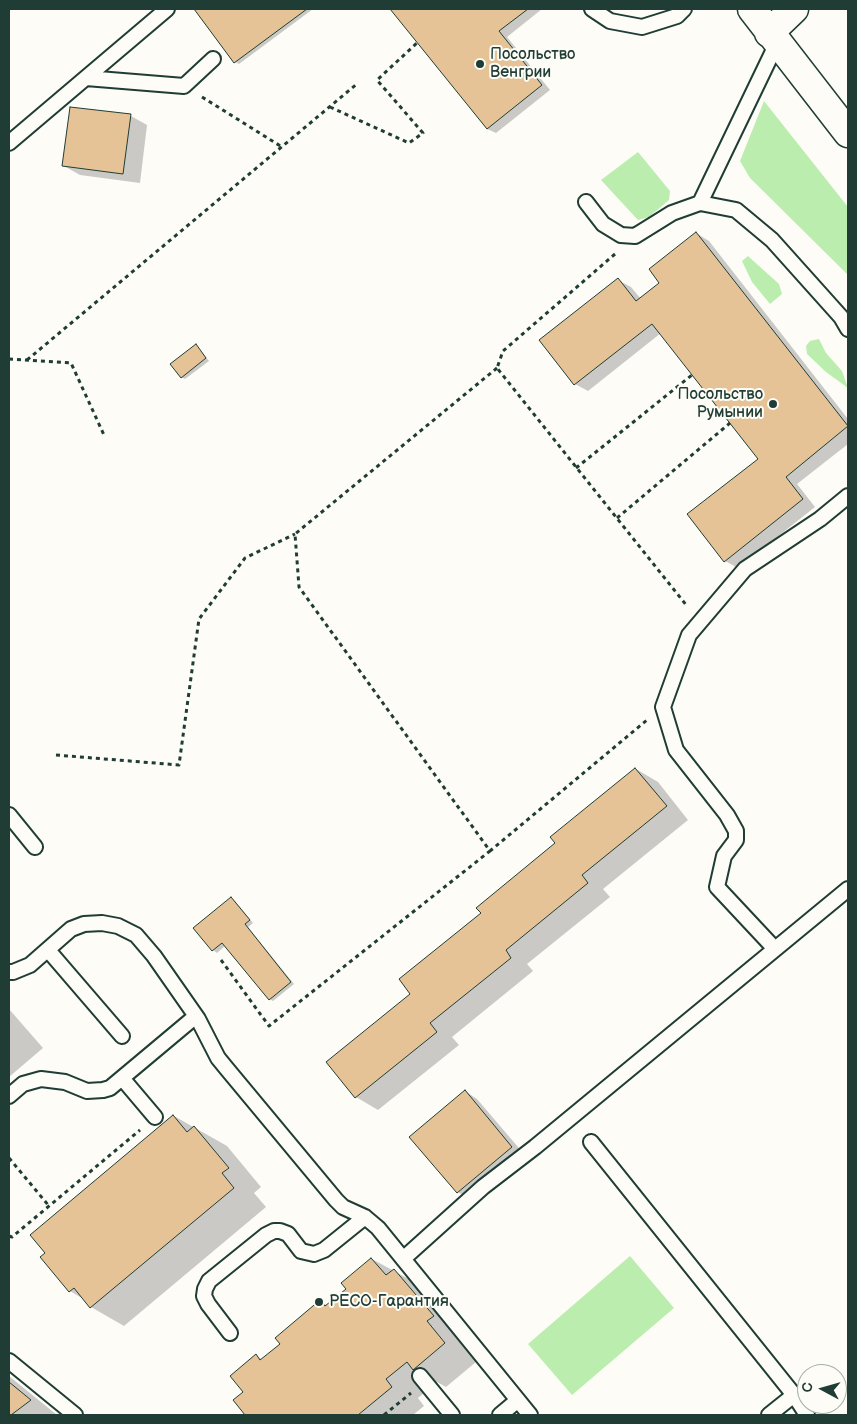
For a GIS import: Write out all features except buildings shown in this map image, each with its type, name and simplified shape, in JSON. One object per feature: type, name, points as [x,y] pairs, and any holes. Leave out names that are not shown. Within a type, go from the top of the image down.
[{"type":"street","points":[[752,9],[848,134]]},
{"type":"street","points":[[773,38],[794,9]]},
{"type":"lane","points":[[9,143],[167,9]]},
{"type":"lane","points":[[592,9],[610,21],[642,27],[676,16],[684,9]]},
{"type":"lane","points":[[700,203],[773,38]]},
{"type":"lane","points":[[86,78],[184,86],[213,59]]},
{"type":"lane","points":[[586,202],[603,224],[621,235],[635,236],[672,213],[700,203],[736,210],[772,240],[841,317],[848,329]]},
{"type":"lane","points":[[775,949],[717,887],[724,856],[736,840],[736,831],[727,815],[676,750],[663,707],[689,635],[745,569],[820,518],[848,496]]},
{"type":"lane","points":[[9,815],[35,847]]},
{"type":"lane","points":[[403,1259],[483,1187],[535,1147],[848,889]]},
{"type":"lane","points":[[9,972],[14,972],[30,965],[71,929],[84,924],[102,923],[118,926],[136,935],[154,956],[203,1026],[218,1058],[344,1207],[378,1228],[530,1415]]},
{"type":"lane","points":[[48,950],[122,1036]]},
{"type":"lane","points":[[9,1096],[23,1084],[42,1079],[59,1081],[94,1092],[110,1088],[196,1016]]},
{"type":"lane","points":[[122,1078],[155,1117]]},
{"type":"lane","points":[[591,1142],[808,1415]]},
{"type":"lane","points":[[230,1332],[204,1296],[209,1281],[266,1235],[274,1231],[280,1230],[288,1234],[301,1250],[314,1254],[324,1250],[364,1218]]},
{"type":"lane","points":[[9,1361],[75,1415]]},
{"type":"lane","points":[[422,1379],[452,1415]]},
{"type":"lane","points":[[769,1415],[794,1395]]},
{"type":"lane","points":[[500,1415],[518,1400]]},
{"type":"path","points":[[330,106],[409,143],[423,133],[377,80],[417,43]]},
{"type":"path","points":[[27,360],[358,83]]},
{"type":"path","points":[[184,86],[282,146]]},
{"type":"path","points":[[56,756],[180,765],[199,619],[245,558],[295,534],[497,368],[503,351],[635,236]]},
{"type":"path","points":[[9,358],[72,363],[104,435]]},
{"type":"path","points":[[497,368],[700,622]]},
{"type":"path","points":[[576,468],[692,375]]},
{"type":"path","points":[[617,518],[730,423]]},
{"type":"path","points":[[295,534],[299,587],[490,851]]},
{"type":"path","points":[[221,960],[269,1026],[490,851],[663,707]]},
{"type":"path","points":[[9,1236],[12,1236],[49,1206],[155,1117]]},
{"type":"path","points":[[9,1158],[49,1206]]},
{"type":"path","points":[[384,1415],[422,1379]]},
{"type":"green space","points":[[764,101],[848,207],[848,275],[750,178],[740,161]]},
{"type":"green space","points":[[638,152],[670,191],[669,200],[649,217],[638,220],[601,180]]},
{"type":"green space","points":[[748,256],[779,284],[782,294],[770,304],[752,282],[742,261]]},
{"type":"green space","points":[[819,339],[826,353],[842,371],[848,388],[826,372],[807,354],[806,346],[810,341]]},
{"type":"green space","points":[[630,1256],[674,1308],[572,1395],[528,1344]]},
{"type":"place","name":"Посольство Венгрии","points":[[480,64]]},
{"type":"place","name":"Посольство Румынии","points":[[773,404]]},
{"type":"place","name":"РЕСО-Гарантия","points":[[319,1302]]}]
